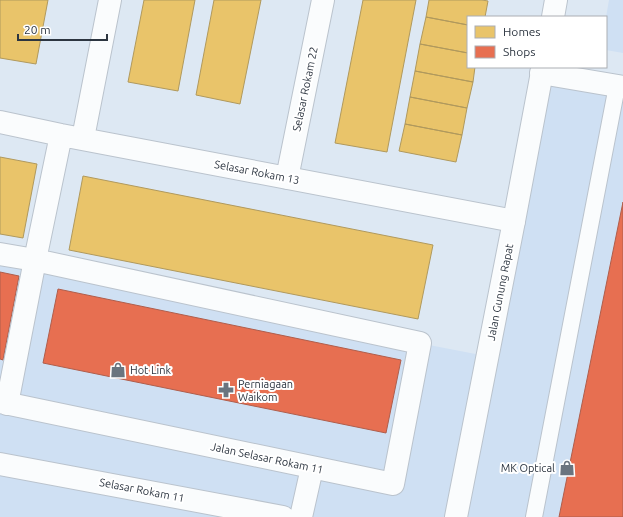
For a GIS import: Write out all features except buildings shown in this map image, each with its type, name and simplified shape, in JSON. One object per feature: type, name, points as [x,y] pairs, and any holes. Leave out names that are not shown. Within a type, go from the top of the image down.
[{"type":"street","points":[[83,138],[110,0]]},
{"type":"street","name":"Selasar Rokam 22","points":[[287,178],[324,0]]},
{"type":"street","points":[[553,16],[556,0]]},
{"type":"street","points":[[542,70],[620,87]]},
{"type":"street","name":"Jalan Gunung Rapat","points":[[456,517],[542,70]]},
{"type":"street","name":"Selasar Rokam 13","points":[[0,122],[61,135],[514,221]]},
{"type":"street","points":[[4,403],[61,135]]},
{"type":"street","points":[[0,254],[35,260]]},
{"type":"street","name":"Jalan Selasar Rokam 11","points":[[4,403],[393,484],[420,343],[35,260]]},
{"type":"street","name":"Selasar Rokam 11","points":[[0,464],[283,517]]},
{"type":"street","points":[[301,517],[312,468]]},
{"type":"lane","points":[[534,517],[620,87]]},
{"type":"shaded area","points":[[609,0],[623,0],[623,53],[607,50],[606,16]]},
{"type":"shaded area","points":[[541,76],[623,89],[623,517],[0,517],[0,262],[486,356]]},
{"type":"place","name":"Hot Link","points":[[118,370]]},
{"type":"place","name":"Perniagaan Waikom","points":[[226,390]]},
{"type":"place","name":"MK Optical","points":[[567,468]]}]
